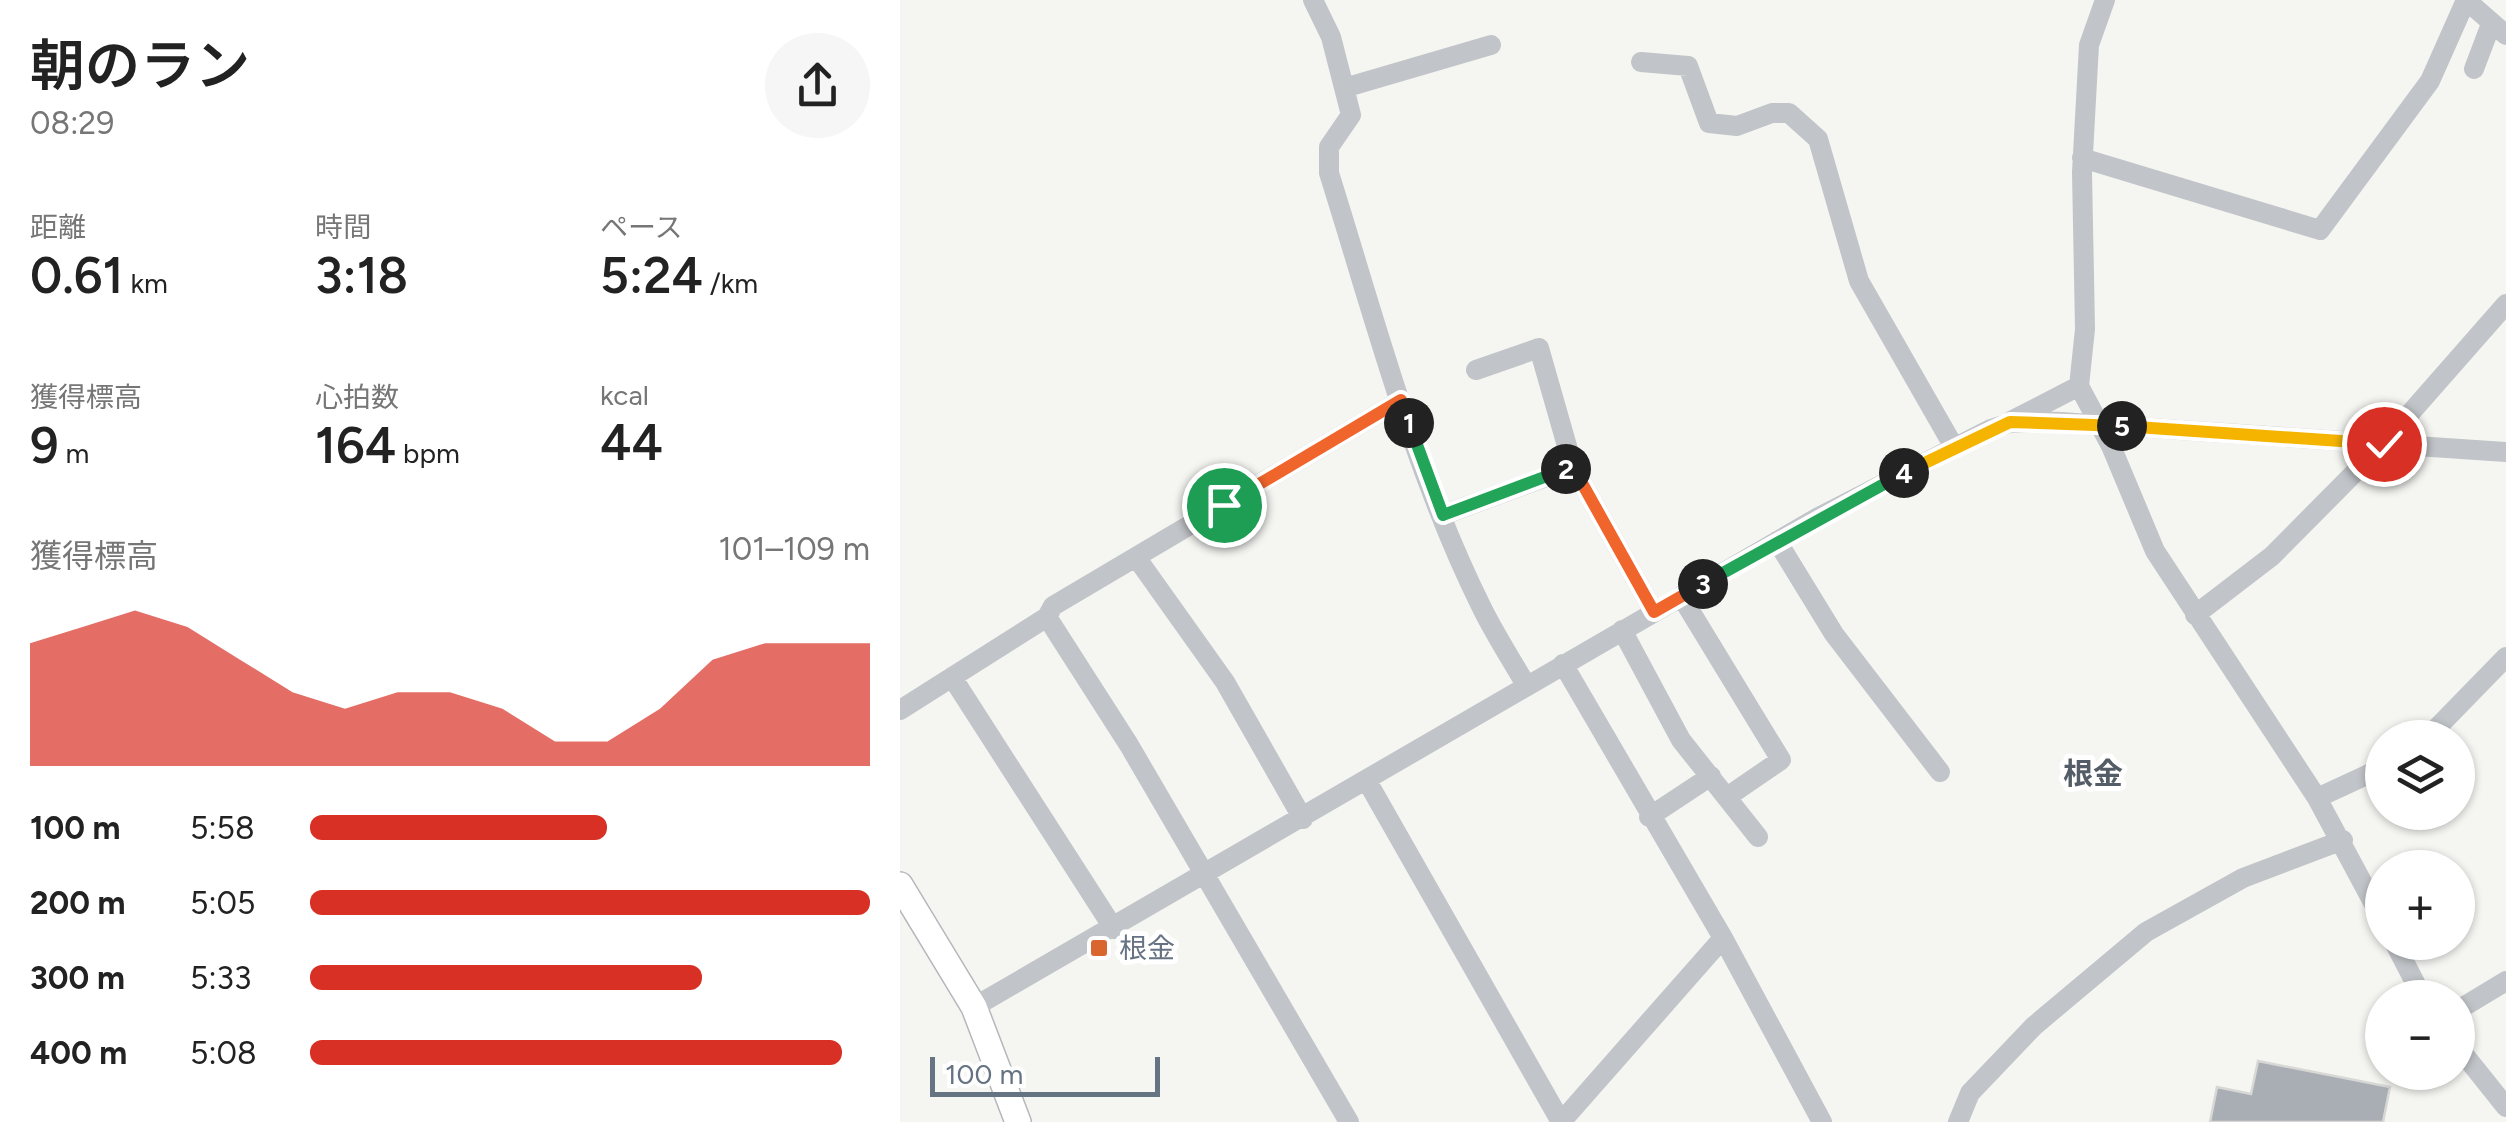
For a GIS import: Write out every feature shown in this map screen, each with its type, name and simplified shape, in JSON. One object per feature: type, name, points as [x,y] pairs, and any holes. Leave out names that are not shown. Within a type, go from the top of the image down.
[{"type":"main road","points":[[900,884],[974,1008],[1018,1122]]},
{"type":"street","points":[[1313,0],[1331,37],[1351,114],[1329,147],[1329,173],[1401,400],[1443,515],[1480,605],[1526,686]]},
{"type":"street","points":[[2105,0],[2089,45],[2082,158],[2085,329],[2079,386],[2155,551],[2317,798],[2365,885]]},
{"type":"street","points":[[2082,158],[2320,230],[2430,81],[2466,0],[2499,30],[2474,69]]},
{"type":"street","points":[[1344,88],[1491,46]]},
{"type":"street","points":[[1641,62],[1688,66],[1709,123],[1737,126],[1772,113],[1788,113],[1818,139],[1859,281],[1954,447]]},
{"type":"street","points":[[2195,615],[2272,556],[2384,444],[2506,304]]},
{"type":"street","points":[[1476,370],[1540,348],[1573,467],[1654,612]]},
{"type":"street","points":[[974,1008],[1777,541],[2079,386]]},
{"type":"street","points":[[900,710],[1046,617],[1053,606],[1401,400]]},
{"type":"street","points":[[2010,422],[2506,452]]},
{"type":"street","points":[[1443,515],[1573,467]]},
{"type":"street","points":[[1777,541],[1834,634],[1940,772]]},
{"type":"street","points":[[1136,557],[1225,682],[1303,819]]},
{"type":"street","points":[[1680,596],[1780,760],[1728,797]]},
{"type":"street","points":[[1046,617],[1207,874],[1349,1122]]},
{"type":"street","points":[[1622,630],[1681,740],[1758,837]]},
{"type":"street","points":[[2445,720],[2506,657]]},
{"type":"street","points":[[1563,664],[1723,938],[1822,1122]]},
{"type":"street","points":[[952,677],[1114,929]]},
{"type":"street","points":[[1649,817],[1711,776]]},
{"type":"street","points":[[2317,798],[2365,776]]},
{"type":"street","points":[[1366,781],[1561,1122],[1723,938]]},
{"type":"street","points":[[1958,1122],[1970,1093],[2034,1026],[2146,932],[2243,878],[2343,840]]},
{"type":"street","points":[[2475,1000],[2506,981]]},
{"type":"street","points":[[2475,1069],[2506,1107]]},
{"type":"building","points":[[2258,1061],[2365,1082],[2365,1090],[2389,1090],[2383,1122],[2210,1122],[2217,1087],[2251,1094]]},
{"type":"place","name":"根金","points":[[1099,948]]},
{"type":"district","name":"根金","points":[[2093,773]]},
{"type":"route","points":[[1224,505],[1401,400],[1443,515],[1573,467],[1654,612],[1816,518],[2010,422],[2384,444]]}]
